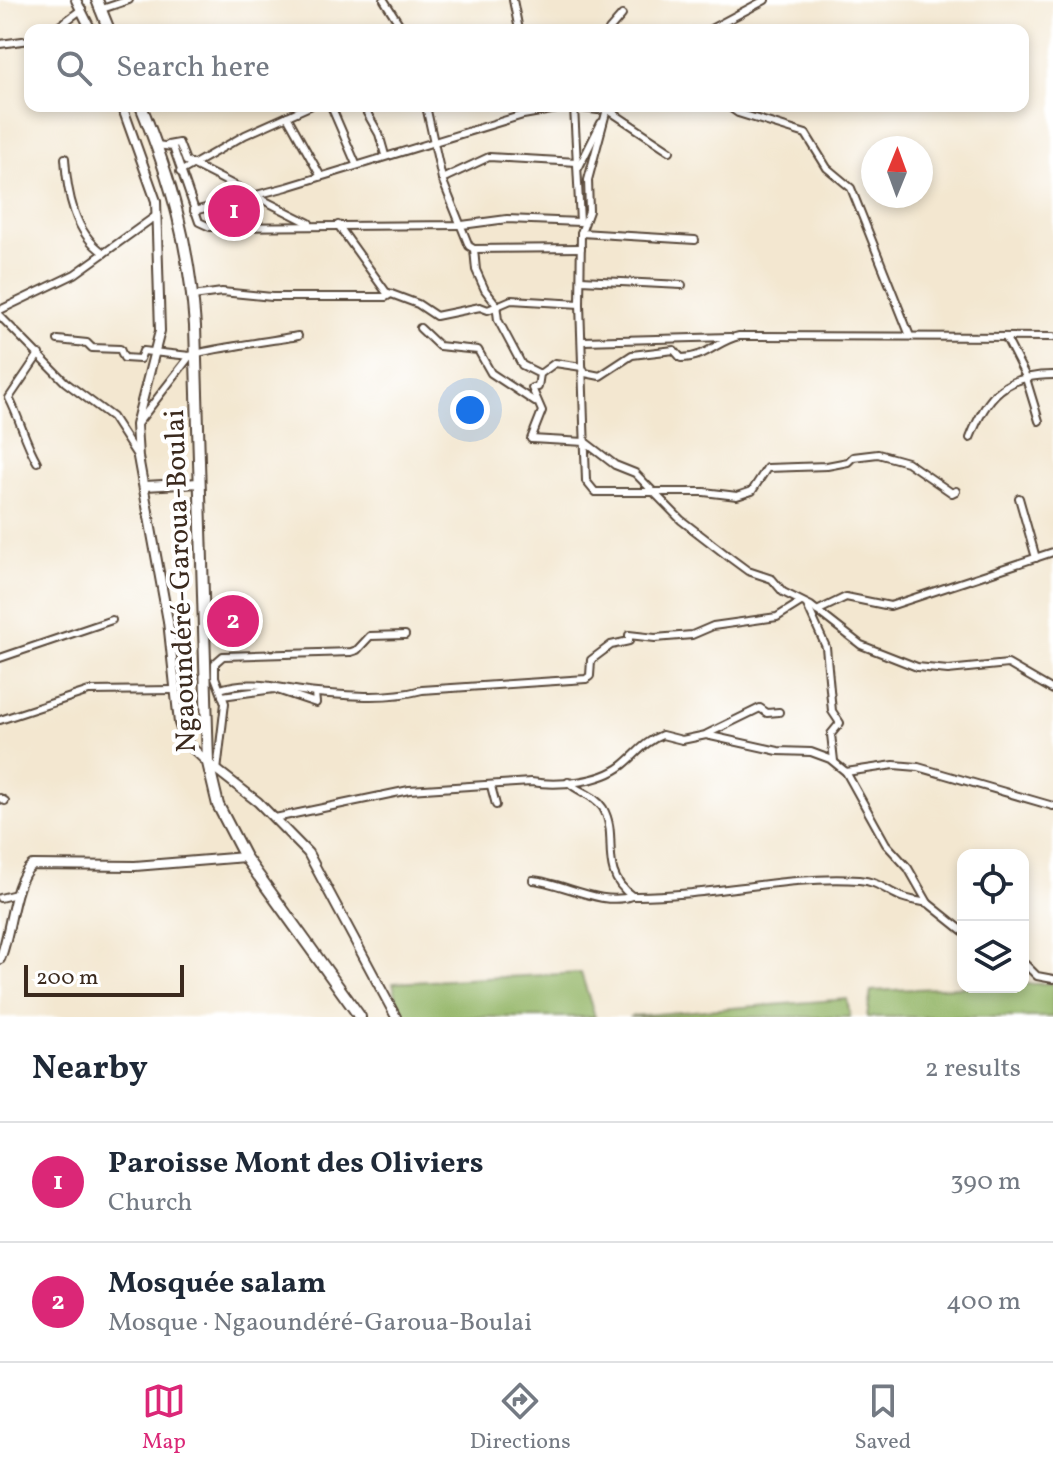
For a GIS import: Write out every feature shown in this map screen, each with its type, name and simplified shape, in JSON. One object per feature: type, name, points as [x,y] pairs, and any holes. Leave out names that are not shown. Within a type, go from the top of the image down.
[{"type":"highway","points":[[98,5],[106,24]]},
{"type":"highway","name":"Ngaoundéré-Garoua-Boulai","points":[[143,112],[186,241],[193,296],[212,767],[218,805],[245,857],[360,1017]]},
{"type":"street","points":[[76,0],[88,24]]},
{"type":"street","points":[[98,5],[129,0]]},
{"type":"street","points":[[384,0],[399,24]]},
{"type":"street","points":[[513,0],[518,24]]},
{"type":"street","points":[[720,24],[765,0]]},
{"type":"street","points":[[62,24],[82,9]]},
{"type":"street","points":[[614,24],[622,15]]},
{"type":"street","points":[[0,44],[24,41]]},
{"type":"street","points":[[124,112],[152,186],[157,215],[160,331],[136,425],[150,534],[168,621],[174,690],[185,741],[275,818],[323,875],[345,926],[396,1017]]},
{"type":"street","points":[[180,172],[296,112]]},
{"type":"street","points":[[334,112],[356,164]]},
{"type":"street","points":[[366,112],[379,134],[385,155]]},
{"type":"street","points":[[427,112],[442,179],[469,246],[474,249],[581,248]]},
{"type":"street","points":[[194,211],[540,112]]},
{"type":"street","points":[[168,145],[173,147],[199,222],[210,227],[462,225],[507,219],[580,222],[574,112]]},
{"type":"street","points":[[578,172],[608,112]]},
{"type":"street","points":[[609,112],[588,180],[589,211],[581,233],[580,304],[586,481],[595,492],[747,494],[767,468],[827,466],[870,454],[907,462],[952,493],[956,491]]},
{"type":"street","points":[[616,112],[670,151]]},
{"type":"street","points":[[739,112],[806,134],[827,168],[851,188],[910,336]]},
{"type":"street","points":[[287,116],[320,175]]},
{"type":"street","points":[[156,145],[179,143],[182,156],[195,165],[313,225]]},
{"type":"street","points":[[442,179],[489,157],[577,162]]},
{"type":"street","points":[[65,158],[68,187],[82,231],[104,253]]},
{"type":"street","points":[[138,457],[112,417],[65,382],[0,313],[75,274],[157,215]]},
{"type":"street","points":[[338,225],[383,289],[436,316],[480,307],[488,310],[511,300],[580,304]]},
{"type":"street","points":[[581,233],[695,240]]},
{"type":"street","points":[[474,249],[476,270],[496,304],[498,320],[522,365],[540,374]]},
{"type":"street","points":[[581,280],[682,285]]},
{"type":"street","points":[[193,296],[222,292],[272,297],[386,297],[391,294]]},
{"type":"street","points":[[420,328],[439,346],[478,350],[491,373],[514,392],[532,399],[539,408]]},
{"type":"street","points":[[58,340],[87,343],[92,348],[120,349],[124,358],[140,359],[143,351],[193,353],[235,349],[298,336]]},
{"type":"street","points":[[582,367],[585,373],[600,376],[626,357],[674,350],[681,358],[687,358],[715,350],[731,337]]},
{"type":"street","points":[[583,341],[731,337],[1053,337]]},
{"type":"street","points":[[1006,338],[1025,375],[1039,421]]},
{"type":"street","points":[[136,425],[193,353]]},
{"type":"street","points":[[37,462],[28,449],[19,414],[9,398],[39,354]]},
{"type":"street","points":[[582,367],[555,363],[540,374],[538,387],[532,388],[542,411],[531,439],[585,442],[615,465],[635,473],[681,520],[729,557],[748,571],[772,579],[783,592],[817,611],[861,645],[891,654],[903,663],[948,670],[1008,664],[1053,690]]},
{"type":"street","points":[[970,438],[983,405],[1025,375],[1053,375]]},
{"type":"street","points":[[145,486],[199,483]]},
{"type":"street","points":[[1019,498],[1036,558]]},
{"type":"street","points":[[817,611],[846,597],[890,606],[1053,552]]},
{"type":"street","points":[[221,692],[246,683],[315,693],[396,696],[422,690],[586,679],[590,676],[591,660],[611,645],[629,641],[629,635],[655,638],[692,635],[713,626],[777,617],[804,604]]},
{"type":"street","points":[[804,604],[826,647],[832,711],[840,723],[831,734],[834,761]]},
{"type":"street","points":[[0,658],[112,620]]},
{"type":"street","points":[[212,767],[225,703],[215,663],[223,656],[351,652],[370,636],[405,635]]},
{"type":"street","points":[[221,692],[274,689],[316,703],[315,693]]},
{"type":"street","points":[[0,720],[89,691],[174,690]]},
{"type":"street","points":[[275,818],[409,790],[568,782],[617,770],[641,746],[662,735],[682,740],[706,735],[756,713],[760,708],[767,713],[779,712]]},
{"type":"street","points":[[706,735],[778,751],[811,752],[834,761],[846,772],[886,844],[908,868],[928,903],[957,926]]},
{"type":"street","points":[[846,772],[894,765],[918,767],[1053,806]]},
{"type":"street","points":[[568,782],[596,800],[603,809],[611,867],[625,891],[632,896]]},
{"type":"street","points":[[491,786],[496,805]]},
{"type":"street","points":[[0,959],[9,938],[16,894],[26,870],[32,865],[175,864],[245,857]]},
{"type":"street","points":[[533,880],[595,896],[625,899],[632,896],[691,895],[809,880],[860,880],[879,883],[901,897],[928,903]]},
{"type":"street","points":[[0,898],[16,894]]},
{"type":"street","points":[[1029,968],[1037,976],[1053,979]]},
{"type":"green space","points":[[581,973],[595,1017],[401,1017],[393,983]]},
{"type":"green space","points":[[1053,983],[1053,1017],[867,1017],[871,991],[957,987],[957,993],[1029,993],[1029,984]]},
{"type":"green space","points":[[847,999],[850,1017],[630,1017],[631,1016]]},
{"type":"place","name":"Paroisse Mont des Oliviers","points":[[234,211]]},
{"type":"place","name":"Mosquée salam","points":[[233,621]]}]
